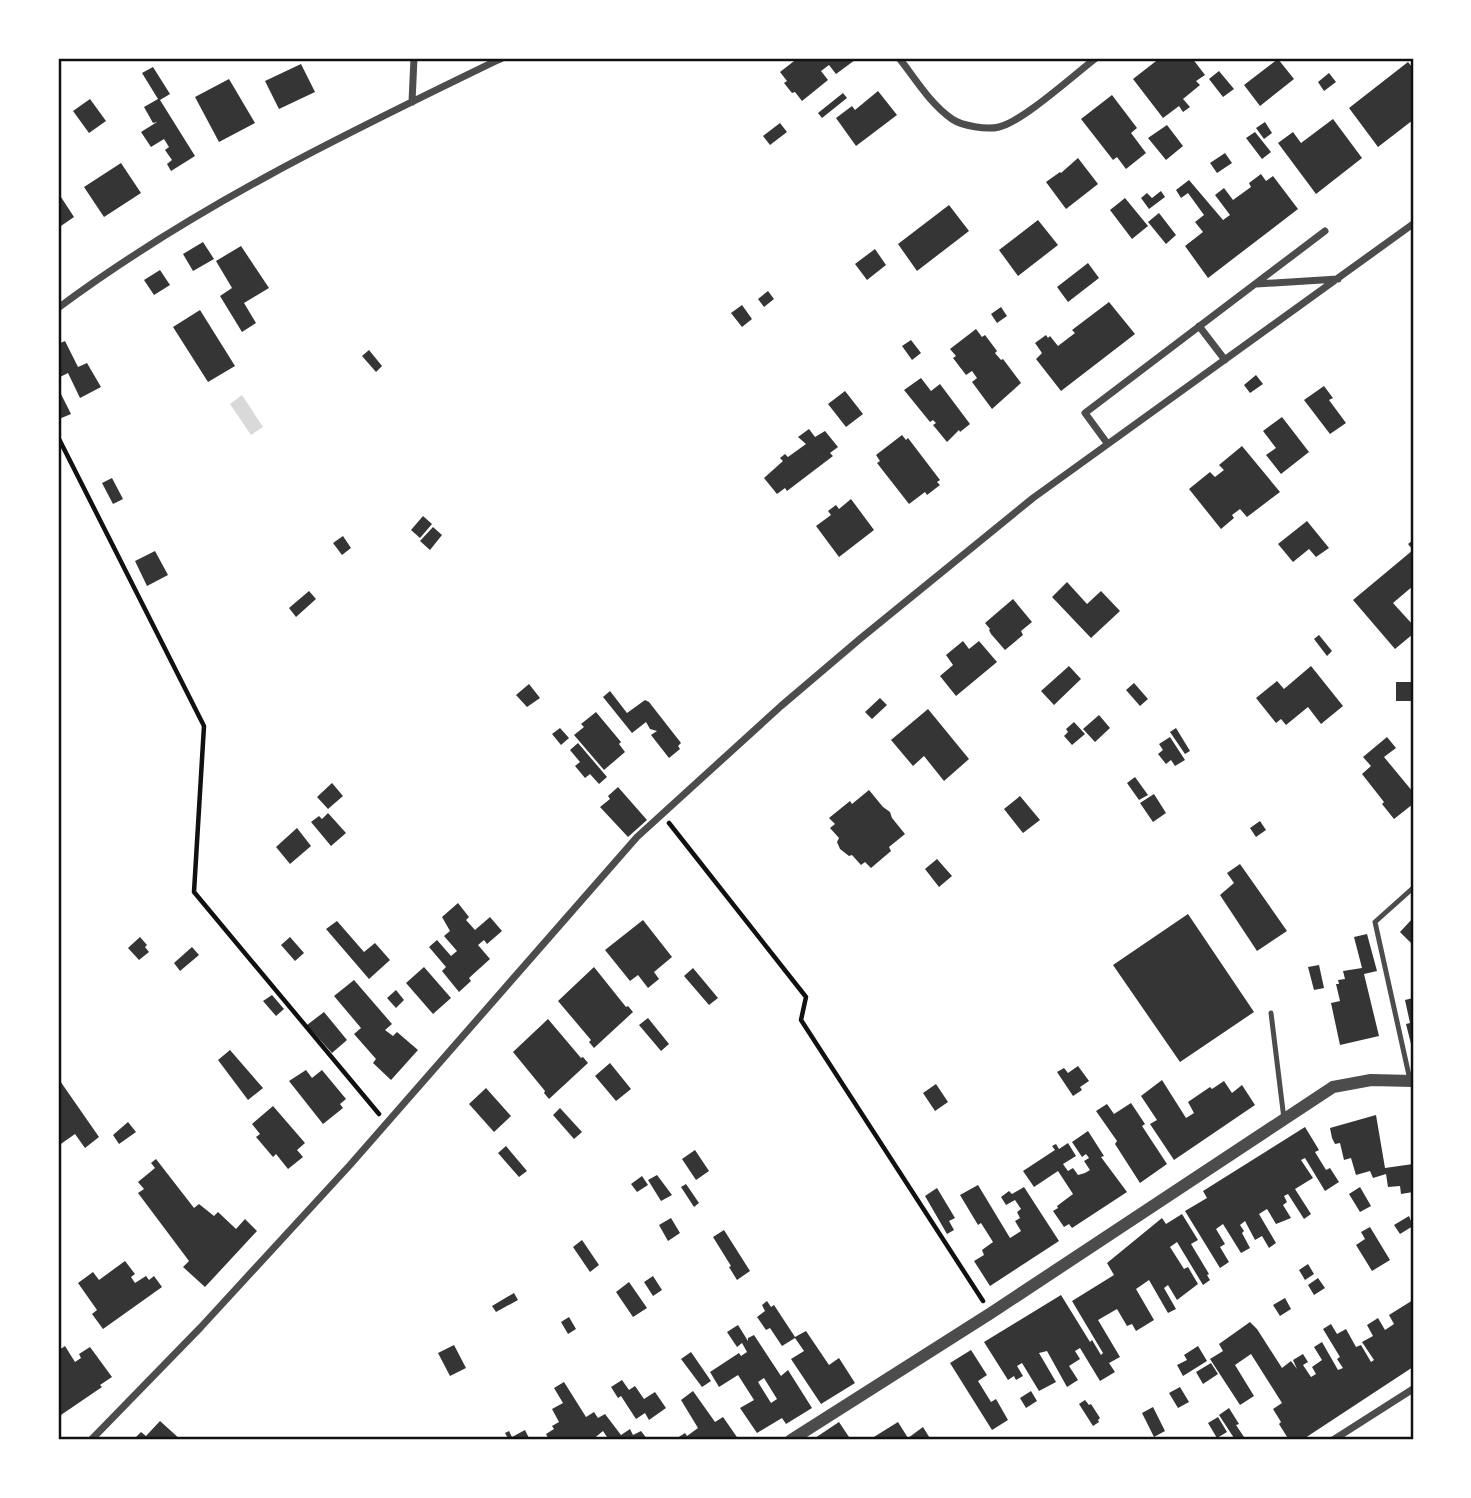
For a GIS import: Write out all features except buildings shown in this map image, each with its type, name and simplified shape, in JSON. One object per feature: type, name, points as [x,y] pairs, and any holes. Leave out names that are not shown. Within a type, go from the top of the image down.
[{"type":"street","points":[[412,102],[414,58]]},
{"type":"street","points":[[58,308],[181,224],[292,162],[502,58]]},
{"type":"street","points":[[899,58],[927,95],[954,120],[978,127],[998,128],[1015,120],[1096,58]]},
{"type":"street","points":[[91,1440],[220,1306],[386,1123],[636,837],[781,706],[927,583],[1107,443],[1413,224]]},
{"type":"street","points":[[1107,443],[1085,413],[1325,231]]},
{"type":"street","points":[[1255,284],[1339,278]]},
{"type":"street","points":[[1199,326],[1225,360]]},
{"type":"street","points":[[791,1440],[991,1313],[1333,1087],[1371,1080],[1411,1080]]},
{"type":"street","points":[[1334,1440],[1413,1389]]},
{"type":"lane","points":[[1411,1080],[1375,922],[1413,888]]},
{"type":"lane","points":[[1271,1013],[1284,1119]]},
{"type":"path","points":[[58,437],[204,726],[194,892],[386,1123]]},
{"type":"path","points":[[662,814],[806,997],[801,1020],[991,1313]]},
{"type":"shaded area","points":[[242,395],[263,427],[251,435],[230,404]]}]
